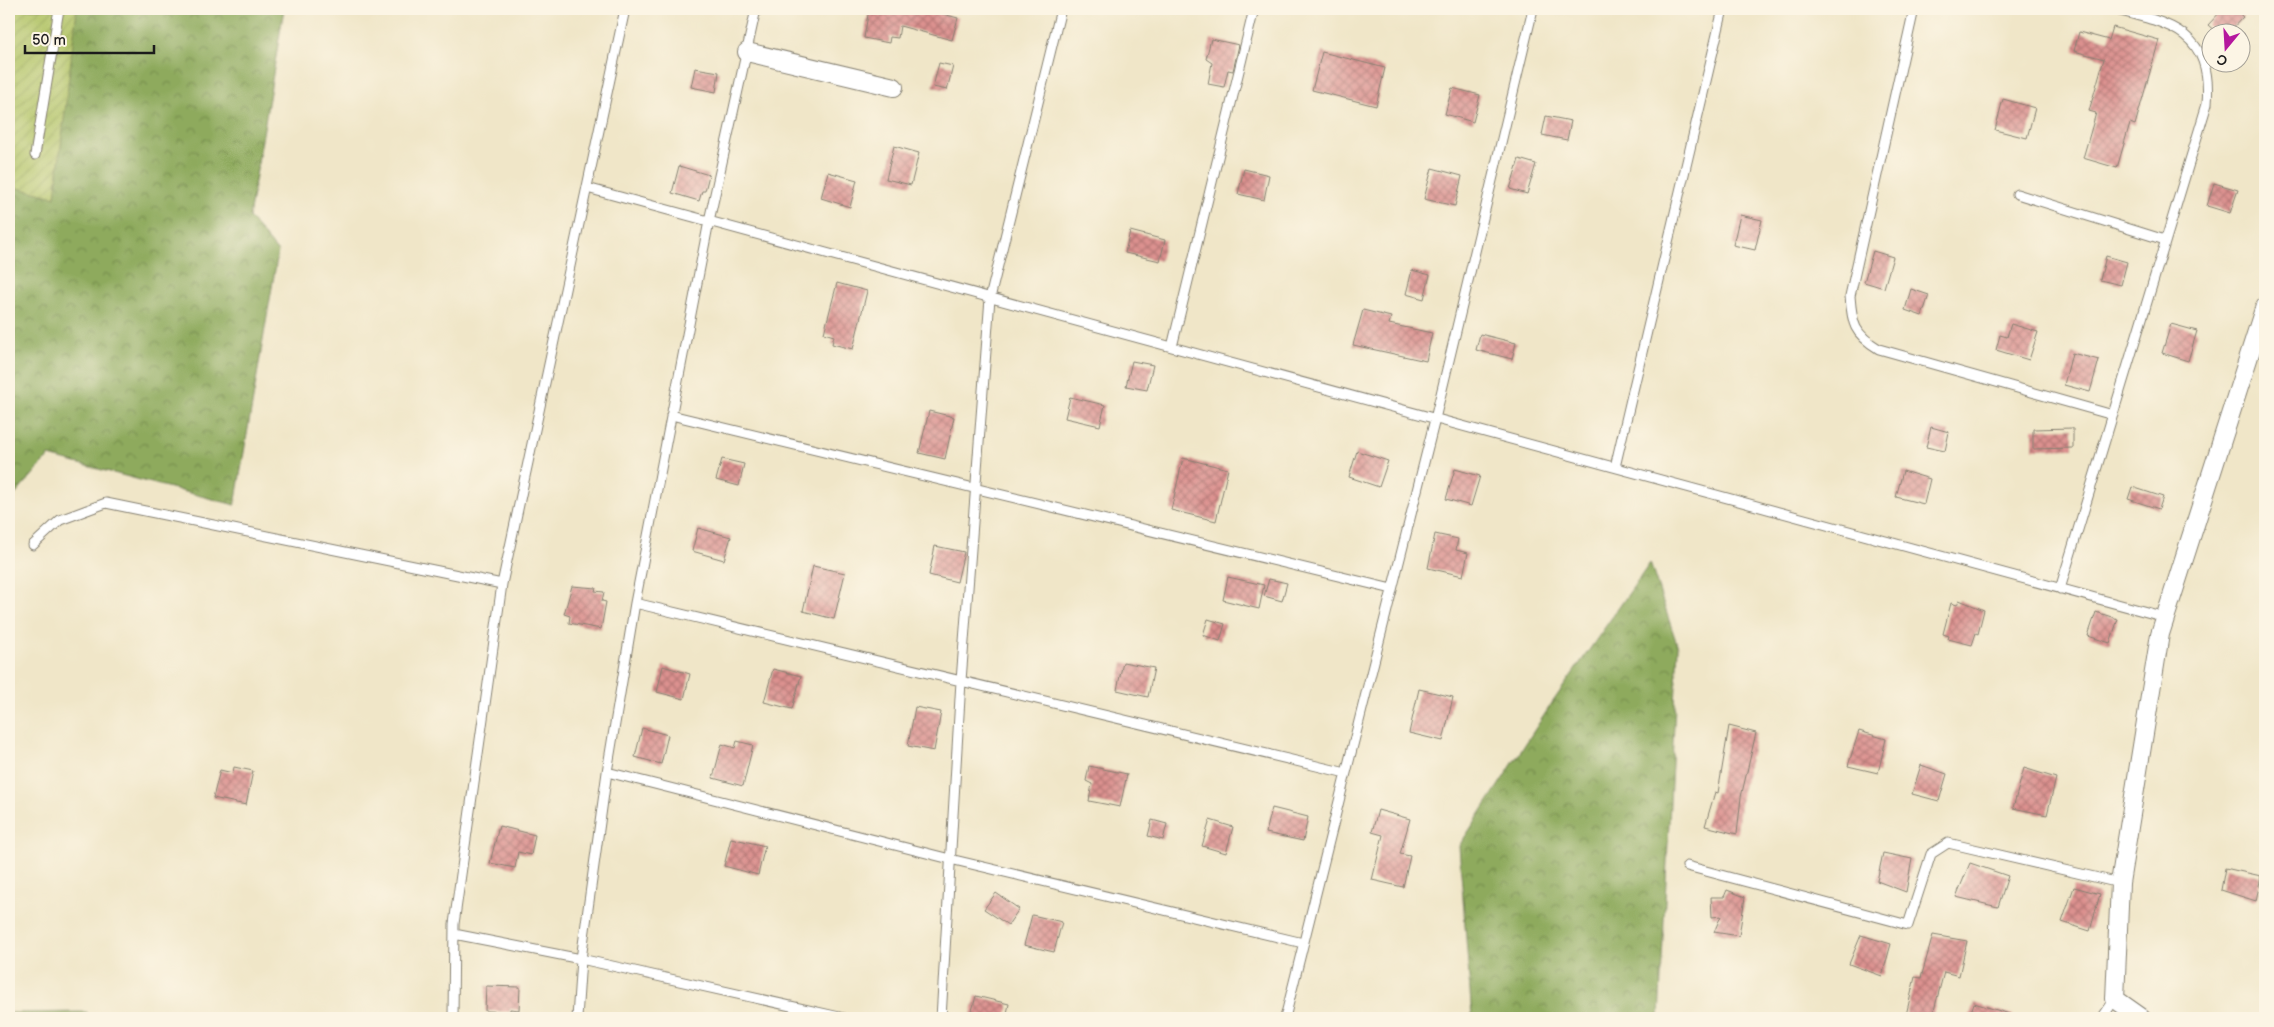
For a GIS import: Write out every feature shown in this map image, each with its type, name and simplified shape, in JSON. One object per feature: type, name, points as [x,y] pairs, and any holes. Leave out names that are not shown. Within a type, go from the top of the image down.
[{"type":"street","points":[[747,52],[894,87]]},
{"type":"street","points":[[2142,1018],[2115,999],[2120,883],[2160,634],[2265,306]]},
{"type":"lane","points":[[35,155],[59,9]]},
{"type":"lane","points":[[453,1018],[454,934],[502,584],[625,9]]},
{"type":"lane","points":[[577,1018],[581,959],[607,772],[635,602],[709,221],[756,9]]},
{"type":"lane","points":[[941,1018],[961,681],[990,298],[1060,9]]},
{"type":"lane","points":[[1172,347],[1254,9]]},
{"type":"lane","points":[[1284,1018],[1435,419],[1533,9]]},
{"type":"lane","points":[[1615,467],[1723,9]]},
{"type":"lane","points":[[1914,9],[1850,296],[1851,321],[1862,339],[1879,349],[2112,415]]},
{"type":"lane","points":[[2060,588],[2207,104],[2206,66],[2197,48],[2180,32],[2154,19],[2112,9]]},
{"type":"lane","points":[[586,188],[2165,617]]},
{"type":"lane","points":[[2016,194],[2165,240]]},
{"type":"lane","points":[[671,415],[1392,589]]},
{"type":"lane","points":[[33,545],[60,520],[106,503],[502,584]]},
{"type":"lane","points":[[635,602],[1346,773]]},
{"type":"lane","points":[[607,772],[950,859],[1303,943]]},
{"type":"lane","points":[[1687,866],[1908,925],[1931,854],[1948,843],[2120,883]]},
{"type":"lane","points":[[454,934],[581,959],[844,1018]]},
{"type":"lane","points":[[2102,1018],[2115,999]]},
{"type":"green space","points":[[9,9],[284,9],[249,217],[278,252],[235,505],[49,456],[9,502]]},
{"type":"green space","points":[[9,9],[77,9],[55,197],[9,186]]},
{"type":"green space","points":[[1650,563],[1678,647],[1659,1018],[1472,1018],[1459,846],[1552,703]]},
{"type":"green space","points":[[87,1012],[86,1018],[9,1018],[9,1013]]},
{"type":"building","points":[[869,9],[924,9],[958,18],[952,40],[900,26],[898,38],[890,37],[889,43],[864,38]]},
{"type":"building","points":[[2223,9],[2234,9],[2243,17],[2238,22],[2211,22]]},
{"type":"building","points":[[2113,27],[2159,40],[2135,125],[2130,123],[2117,168],[2083,158],[2096,113],[2089,111],[2104,59],[2074,51],[2079,32],[2109,40]]},
{"type":"building","points":[[1211,39],[1239,45],[1233,71],[1228,70],[1224,87],[1208,84],[1212,63],[1206,59]]},
{"type":"building","points":[[1322,52],[1385,68],[1376,106],[1312,90]]},
{"type":"building","points":[[939,63],[953,66],[947,90],[933,87]]},
{"type":"building","points":[[695,68],[719,72],[716,92],[691,87]]},
{"type":"building","points":[[1452,88],[1480,95],[1473,122],[1445,114]]},
{"type":"building","points":[[2003,99],[2035,108],[2027,138],[1995,130]]},
{"type":"building","points":[[1546,116],[1571,121],[1567,140],[1542,135]]},
{"type":"building","points":[[894,146],[919,153],[911,185],[886,179]]},
{"type":"building","points":[[1519,159],[1536,164],[1527,194],[1510,189]]},
{"type":"building","points":[[679,166],[709,175],[705,191],[702,191],[699,201],[672,193]]},
{"type":"building","points":[[1432,168],[1462,176],[1455,206],[1424,199]]},
{"type":"building","points":[[1244,169],[1269,175],[1264,200],[1238,194]]},
{"type":"building","points":[[828,172],[857,180],[850,207],[821,198]]},
{"type":"building","points":[[2214,183],[2238,190],[2230,213],[2207,206]]},
{"type":"building","points":[[1740,215],[1762,220],[1755,250],[1733,245]]},
{"type":"building","points":[[1130,231],[1165,240],[1160,261],[1125,253]]},
{"type":"building","points":[[1873,251],[1893,257],[1884,288],[1864,282]]},
{"type":"building","points":[[2106,256],[2127,262],[2121,285],[2100,280]]},
{"type":"building","points":[[1412,270],[1430,275],[1424,299],[1406,294]]},
{"type":"building","points":[[837,283],[867,291],[853,349],[832,344],[834,336],[824,333]]},
{"type":"building","points":[[1911,289],[1929,295],[1922,316],[1905,310]]},
{"type":"building","points":[[1363,310],[1391,317],[1389,324],[1432,333],[1426,361],[1353,345]]},
{"type":"building","points":[[2011,324],[2038,332],[2029,360],[1996,350],[2000,335],[2007,337]]},
{"type":"building","points":[[2171,324],[2197,331],[2188,361],[2162,353]]},
{"type":"building","points":[[1480,334],[1516,343],[1512,359],[1476,350]]},
{"type":"building","points":[[2072,353],[2099,360],[2090,392],[2064,385]]},
{"type":"building","points":[[1132,361],[1153,365],[1147,390],[1126,386]]},
{"type":"building","points":[[1070,397],[1105,405],[1100,426],[1065,418]]},
{"type":"building","points":[[929,411],[954,417],[945,459],[919,453]]},
{"type":"building","points":[[1931,427],[1949,432],[1945,451],[1926,447]]},
{"type":"building","points":[[2073,428],[2073,448],[2033,449],[2033,429]]},
{"type":"building","points":[[1357,451],[1388,461],[1379,487],[1349,477]]},
{"type":"building","points":[[1183,458],[1228,469],[1216,521],[1171,510]]},
{"type":"building","points":[[722,459],[744,464],[739,486],[716,480]]},
{"type":"building","points":[[1455,469],[1480,476],[1471,506],[1446,499]]},
{"type":"building","points":[[1903,471],[1930,479],[1924,504],[1896,497]]},
{"type":"building","points":[[2132,487],[2163,497],[2159,509],[2128,499]]},
{"type":"building","points":[[698,528],[731,537],[724,560],[692,551]]},
{"type":"building","points":[[1435,534],[1458,539],[1456,550],[1468,553],[1463,576],[1428,568]]},
{"type":"building","points":[[935,546],[964,552],[957,582],[929,575]]},
{"type":"building","points":[[813,566],[845,573],[834,619],[803,611]]},
{"type":"building","points":[[1228,577],[1264,585],[1259,609],[1223,600]]},
{"type":"building","points":[[1269,579],[1287,583],[1282,601],[1264,596]]},
{"type":"building","points":[[572,586],[596,588],[595,591],[604,592],[602,601],[606,602],[601,629],[569,623],[570,616],[564,614]]},
{"type":"building","points":[[1959,600],[1984,610],[1978,634],[1976,633],[1972,645],[1948,639],[1949,636],[1943,634],[1951,603],[1957,605]]},
{"type":"building","points":[[2096,612],[2118,619],[2110,643],[2088,636]]},
{"type":"building","points":[[1208,619],[1225,624],[1220,641],[1203,635]]},
{"type":"building","points":[[1123,662],[1154,668],[1148,697],[1117,690]]},
{"type":"building","points":[[663,666],[690,674],[684,699],[657,692]]},
{"type":"building","points":[[773,669],[801,676],[792,709],[764,702]]},
{"type":"building","points":[[1419,689],[1453,697],[1443,741],[1409,733]]},
{"type":"building","points":[[915,707],[941,712],[934,751],[908,746]]},
{"type":"building","points":[[1729,726],[1756,733],[1741,797],[1737,834],[1705,826],[1715,792],[1718,793]]},
{"type":"building","points":[[642,728],[668,735],[661,764],[635,757]]},
{"type":"building","points":[[1859,731],[1886,739],[1878,773],[1848,766]]},
{"type":"building","points":[[737,741],[753,745],[743,786],[713,778],[722,744],[735,748]]},
{"type":"building","points":[[1921,765],[1947,774],[1939,801],[1912,794]]},
{"type":"building","points":[[1089,766],[1127,774],[1120,807],[1089,801],[1092,784],[1086,781]]},
{"type":"building","points":[[234,767],[253,771],[246,805],[213,798],[220,770],[233,773]]},
{"type":"building","points":[[2024,768],[2056,778],[2047,815],[2013,808]]},
{"type":"building","points":[[1272,808],[1308,817],[1303,841],[1266,833]]},
{"type":"building","points":[[1378,810],[1410,819],[1400,854],[1410,856],[1403,887],[1372,880],[1383,835],[1372,832]]},
{"type":"building","points":[[1152,820],[1167,824],[1163,840],[1148,836]]},
{"type":"building","points":[[1210,820],[1233,827],[1226,853],[1202,846]]},
{"type":"building","points":[[499,826],[535,835],[531,855],[518,852],[515,868],[490,863]]},
{"type":"building","points":[[731,838],[765,846],[758,875],[724,866]]},
{"type":"building","points":[[1883,853],[1912,859],[1906,892],[1877,881]]},
{"type":"building","points":[[1970,863],[2008,876],[1998,907],[1956,897]]},
{"type":"building","points":[[2225,868],[2261,876],[2256,901],[2221,890]]},
{"type":"building","points":[[2074,887],[2100,894],[2090,931],[2062,922]]},
{"type":"building","points":[[1727,890],[1745,897],[1739,936],[1714,932],[1721,916],[1712,917],[1711,897],[1724,897]]},
{"type":"building","points":[[996,893],[1019,909],[1008,925],[984,909]]},
{"type":"building","points":[[1032,915],[1062,922],[1054,952],[1024,945]]},
{"type":"building","points":[[1861,935],[1891,944],[1882,976],[1849,964]]},
{"type":"building","points":[[1933,935],[1967,941],[1959,976],[1944,972],[1932,1018],[1906,1015],[1915,977],[1921,978]]},
{"type":"building","points":[[486,986],[520,987],[519,1010],[510,1009],[510,1012],[485,1011]]},
{"type":"building","points":[[976,996],[1009,1004],[1006,1018],[970,1018]]},
{"type":"building","points":[[1974,1003],[2013,1015],[2013,1018],[1969,1018]]}]
